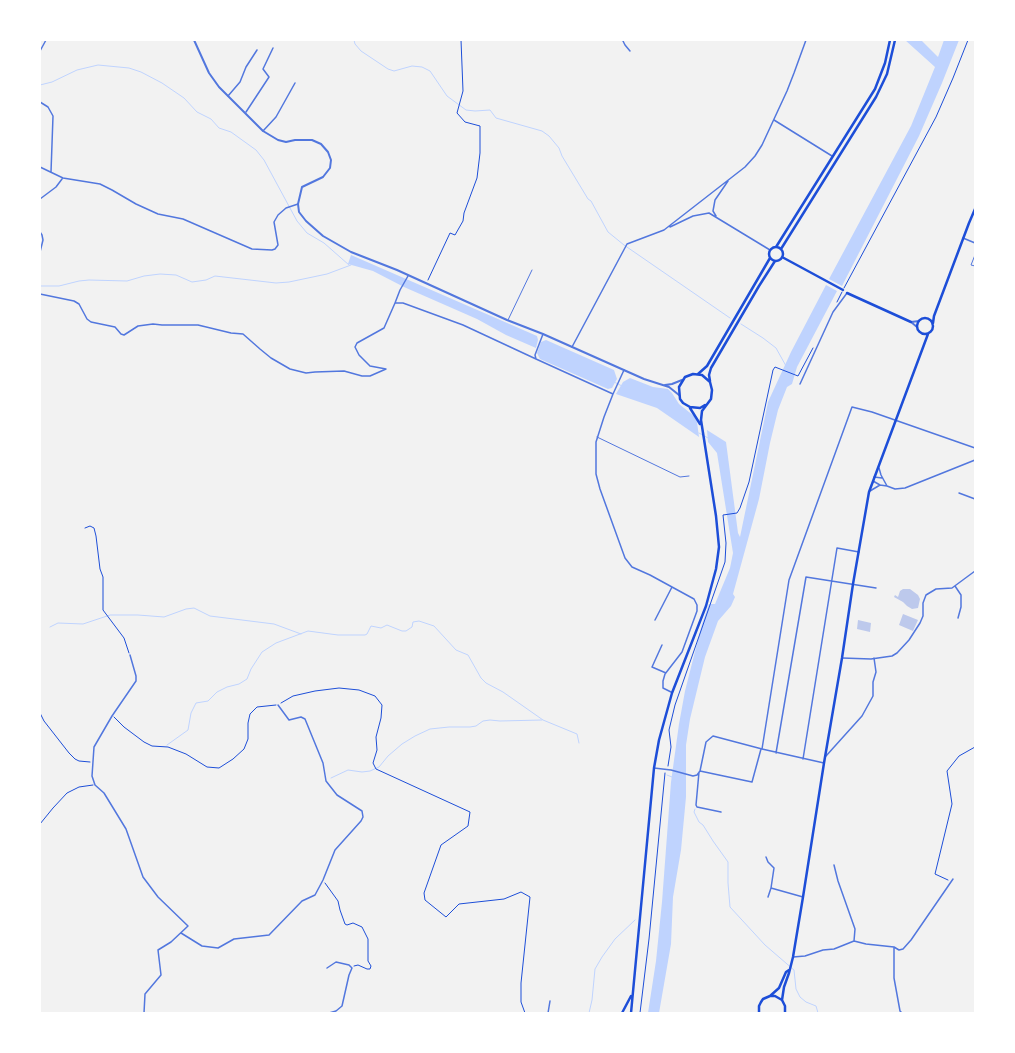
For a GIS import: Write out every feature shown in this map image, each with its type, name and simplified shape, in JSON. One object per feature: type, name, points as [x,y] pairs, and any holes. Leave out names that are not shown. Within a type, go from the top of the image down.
[{"type":"main road","points":[[697,374],[707,366],[770,258],[770,250],[776,247],[875,89],[885,63],[890,40]]},
{"type":"main road","points":[[782,257],[781,249],[876,97],[887,74],[895,40]]},
{"type":"main road","points":[[785,1013],[782,992],[793,957],[869,492],[928,334],[933,330],[934,316],[975,210]]},
{"type":"main road","points":[[776,247],[781,249]]},
{"type":"main road","points":[[782,257],[843,290]]},
{"type":"main road","points":[[631,1013],[654,768],[662,729],[672,693],[706,606],[716,569],[718,547],[716,516],[701,427],[701,414],[711,399],[712,386],[709,375],[711,368],[759,286],[775,261],[780,260],[782,257]]},
{"type":"main road","points":[[770,258],[775,261]]},
{"type":"main road","points":[[847,293],[911,322]]},
{"type":"main road","points":[[925,343],[922,334],[918,332],[917,327],[919,321],[922,318],[934,316]]},
{"type":"main road","points":[[927,318],[933,323]]},
{"type":"main road","points":[[922,334],[928,334]]},
{"type":"main road","points":[[701,427],[696,415],[690,407],[683,403],[679,395],[678,387],[682,380],[689,375],[702,375],[710,382]]},
{"type":"main road","points":[[690,407],[700,408],[705,406]]},
{"type":"main road","points":[[759,1013],[759,1006],[761,1002],[779,988],[786,972],[789,970]]},
{"type":"main road","points":[[622,1013],[633,993]]},
{"type":"main road","points":[[770,996],[774,996],[782,1000]]},
{"type":"street","points":[[40,50],[46,40]]},
{"type":"street","points":[[194,40],[209,73],[219,87],[246,112],[263,131],[278,140],[286,142],[295,140],[312,140],[321,144],[328,152],[331,160],[330,168],[323,177],[302,187],[298,204],[299,212],[306,221],[323,236],[351,252],[408,275],[507,320],[543,334],[644,379],[669,387],[679,395]]},
{"type":"street","points":[[624,40],[625,45],[630,51]]},
{"type":"street","points":[[664,230],[745,167],[755,156],[762,145],[774,119],[794,73],[806,40]]},
{"type":"street","points":[[246,112],[269,77],[263,69],[273,48]]},
{"type":"street","points":[[228,96],[240,82],[246,67],[257,50]]},
{"type":"street","points":[[263,131],[276,117],[296,83]]},
{"type":"street","points":[[40,102],[48,107],[53,116],[51,172]]},
{"type":"street","points":[[774,119],[833,157]]},
{"type":"street","points":[[40,167],[63,178],[100,184],[136,204],[158,214],[183,219],[252,249],[275,249],[278,245],[274,222],[278,215],[286,208],[298,204]]},
{"type":"street","points":[[40,199],[56,187],[63,178]]},
{"type":"street","points":[[716,217],[713,211],[715,200],[729,179]]},
{"type":"street","points":[[572,347],[627,244],[664,230],[698,214],[709,213],[770,250]]},
{"type":"street","points":[[40,232],[43,240],[40,252]]},
{"type":"street","points":[[963,238],[975,243]]},
{"type":"street","points":[[40,294],[74,301],[79,304],[87,319],[91,322],[115,327],[121,334],[124,335],[138,326],[153,324],[198,325],[231,333],[243,334],[272,358],[290,369],[300,372],[348,371],[362,376],[370,376],[386,369],[370,366],[359,355],[354,347],[357,343],[384,328],[408,275]]},
{"type":"street","points":[[800,384],[833,312],[847,293],[843,290]]},
{"type":"street","points":[[395,303],[403,303],[462,325],[613,394]]},
{"type":"street","points":[[911,322],[919,321]]},
{"type":"street","points":[[911,322],[917,327]]},
{"type":"street","points":[[536,360],[535,355],[543,334]]},
{"type":"street","points":[[624,370],[613,394],[597,437],[595,448],[596,474],[625,558],[632,567],[694,599],[697,605],[697,612],[682,652],[666,673],[663,681],[663,688],[672,693]]},
{"type":"street","points":[[664,385],[682,380]]},
{"type":"street","points":[[700,771],[752,782],[761,749],[789,580],[852,407],[872,412],[975,448]]},
{"type":"street","points":[[873,479],[880,485],[896,489],[905,488],[975,460]]},
{"type":"street","points":[[879,464],[882,478],[887,486]]},
{"type":"street","points":[[873,479],[882,478]]},
{"type":"street","points":[[869,492],[880,485]]},
{"type":"street","points":[[959,493],[975,499]]},
{"type":"street","points":[[803,758],[837,548],[859,552]]},
{"type":"street","points":[[842,658],[874,658],[892,656],[897,653],[909,640],[920,623],[923,616],[926,595],[936,589],[952,588],[975,571]]},
{"type":"street","points":[[776,752],[806,577],[876,588]]},
{"type":"street","points":[[955,586],[961,595],[961,607],[958,618]]},
{"type":"street","points":[[655,620],[672,587]]},
{"type":"street","points":[[662,645],[652,667],[666,673]]},
{"type":"street","points":[[130,655],[136,680],[112,716],[94,747],[92,776],[95,785],[104,793],[126,829],[143,876],[158,897],[188,924],[187,928],[171,942],[158,950],[161,975],[146,994],[144,1013]]},
{"type":"street","points":[[825,757],[862,716],[873,696],[873,682],[876,672],[874,658]]},
{"type":"street","points":[[181,933],[202,946],[218,948],[234,940],[269,935],[302,901],[314,895],[323,880],[335,850],[361,821],[362,811],[337,795],[326,781],[323,763],[305,719],[301,717],[290,720],[278,705]]},
{"type":"street","points":[[721,812],[697,807],[696,805],[700,771],[706,742],[713,736],[761,749],[824,763]]},
{"type":"street","points":[[654,768],[671,770],[693,776],[697,775],[700,771]]},
{"type":"street","points":[[766,857],[768,862],[774,868],[768,897]]},
{"type":"street","points":[[834,865],[855,929],[854,941]]},
{"type":"street","points":[[793,957],[805,956],[823,950],[834,949],[854,941],[894,947],[899,950],[903,949],[912,940],[954,878]]},
{"type":"street","points":[[771,888],[803,896]]},
{"type":"street","points":[[894,947],[894,978],[900,1011],[902,1013]]},
{"type":"street","points":[[327,968],[336,962],[349,965],[352,968],[342,1006],[329,1013]]},
{"type":"street","points":[[548,1013],[550,1001]]},
{"type":"lane","points":[[975,255],[971,265],[975,266]]},
{"type":"lane","points":[[507,320],[532,270]]},
{"type":"lane","points":[[597,437],[680,477],[689,476]]},
{"type":"path","points":[[428,280],[450,233],[455,235],[463,221],[464,213],[477,178],[480,154],[480,126],[465,122],[457,113],[463,91],[461,40]]},
{"type":"path","points":[[836,304],[936,117],[968,40]]},
{"type":"path","points":[[640,1013],[649,940],[665,773],[668,766],[671,747],[669,730],[675,705],[725,562],[726,543],[724,515],[737,513],[749,482],[773,370],[775,367],[798,376],[815,344]]},
{"type":"path","points":[[85,528],[90,526],[94,528],[96,536],[100,570],[103,577],[103,610],[124,638],[130,655]]},
{"type":"path","points":[[112,716],[124,727],[152,746],[168,747],[186,754],[207,767],[218,768],[233,759],[244,749],[248,739],[250,714],[257,707],[278,705],[293,696],[339,688],[359,690],[375,696],[382,705],[381,718],[376,737],[377,750],[373,763],[376,769],[470,812],[468,826],[441,845],[424,893],[425,900],[446,917],[459,904],[504,899],[521,892],[530,897],[521,983],[522,1002],[525,1013]]},
{"type":"path","points":[[40,713],[54,734],[75,759],[92,762]]},
{"type":"path","points":[[952,882],[935,874],[952,804],[947,771],[960,756],[975,747]]},
{"type":"path","points":[[40,824],[67,793],[79,787],[95,785]]},
{"type":"path","points":[[323,880],[338,901],[341,915],[345,924],[347,925],[353,923],[362,927],[368,939],[368,961],[371,966],[370,969],[358,965],[355,965],[352,968]]},
{"type":"water","points":[[905,40],[921,40],[938,57],[944,40],[959,40],[919,136],[842,286],[829,279],[911,126],[935,67]]},
{"type":"water","points":[[351,255],[537,336],[538,340],[536,348],[506,335],[477,319],[404,287],[373,271],[348,264]]},
{"type":"water","points":[[826,285],[837,291],[797,367],[792,384],[787,387],[778,410],[759,499],[733,594],[735,597],[731,606],[718,621],[705,657],[690,719],[686,745],[686,797],[681,850],[673,897],[671,944],[659,1013],[648,1013],[656,961],[662,902],[671,782],[685,691],[702,624],[709,604],[715,604],[730,568],[733,553],[717,453],[708,442],[707,430],[726,442],[738,533],[740,537],[768,402],[791,352]]},
{"type":"water","points":[[546,340],[614,370],[617,379],[612,388],[608,389],[540,359],[537,353],[541,342]]},
{"type":"water","points":[[630,378],[653,387],[668,389],[679,404],[694,416],[697,422],[699,437],[657,408],[616,394],[623,382]]},
{"type":"building","points":[[903,589],[910,589],[918,595],[920,599],[918,608],[912,609],[894,597],[895,595],[898,597],[900,591]]},
{"type":"building","points":[[903,614],[918,620],[913,631],[899,625]]},
{"type":"building","points":[[858,620],[871,623],[870,632],[857,629]]},
{"type":"waterway","points":[[354,40],[355,44],[361,51],[388,69],[394,71],[412,66],[422,67],[430,71],[447,96],[466,110],[490,110],[496,118],[542,131],[549,136],[559,148],[562,156],[588,199],[591,201],[608,232],[624,245],[730,318]]},
{"type":"waterway","points":[[40,85],[52,82],[77,70],[98,65],[129,68],[141,72],[162,83],[184,98],[197,112],[211,119],[219,128],[231,132],[256,150],[264,160],[297,221],[307,233],[324,243],[349,265]]},
{"type":"waterway","points":[[40,286],[59,286],[89,280],[127,281],[144,276],[160,274],[176,275],[192,282],[206,280],[215,276],[276,283],[289,282],[327,274],[351,265]]},
{"type":"waterway","points":[[741,324],[776,348],[786,366]]},
{"type":"waterway","points":[[614,382],[622,386]]},
{"type":"waterway","points":[[699,433],[708,438]]},
{"type":"waterway","points":[[50,627],[58,623],[83,624],[110,615],[164,617],[186,609],[194,608],[210,616],[274,624],[301,634]]},
{"type":"waterway","points":[[167,745],[188,730],[191,713],[196,703],[208,701],[217,692],[227,687],[239,684],[247,679],[251,669],[262,652],[276,643],[308,631],[338,635],[365,635],[371,626],[381,628],[387,625],[402,631],[406,631],[412,627],[413,622],[419,621],[434,626],[456,650],[468,655],[481,678],[486,683],[503,692],[543,720],[577,734],[579,743]]},
{"type":"waterway","points":[[331,778],[348,770],[362,772],[370,771],[379,767],[388,756],[402,744],[430,729],[470,727],[476,726],[483,721],[490,720],[542,720]]},
{"type":"waterway","points":[[667,775],[672,777]]},
{"type":"waterway","points":[[695,809],[694,812],[699,822],[703,825],[728,862],[730,907],[765,945],[794,970],[796,989],[800,997],[806,1002],[816,1006],[818,1013]]},
{"type":"waterway","points":[[589,1013],[592,1000],[595,969],[615,939],[635,920]]}]
